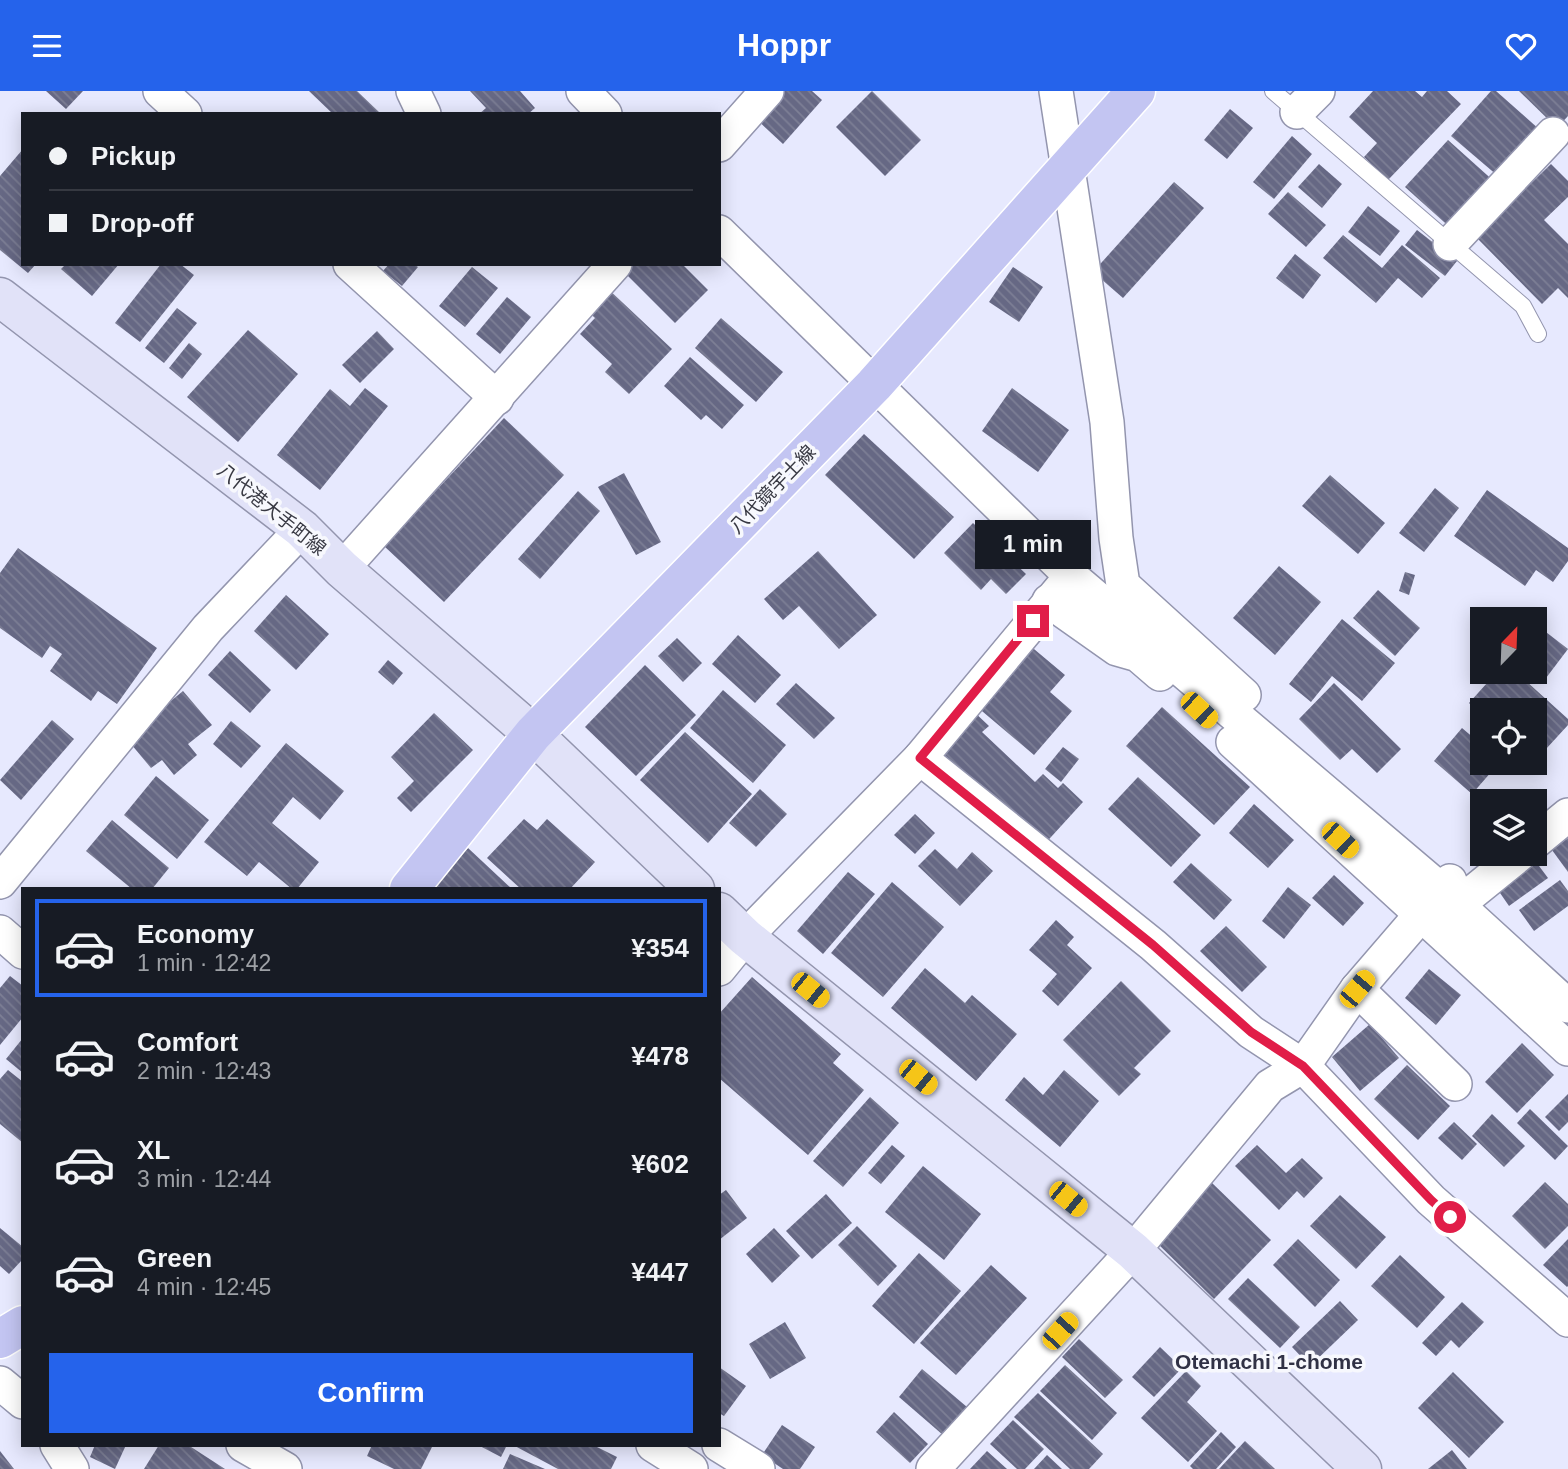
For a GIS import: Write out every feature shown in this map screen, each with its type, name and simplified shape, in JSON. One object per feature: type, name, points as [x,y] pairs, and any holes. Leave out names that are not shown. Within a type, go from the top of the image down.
[{"type":"main road","name":"八代鏡宇土線","points":[[411,887],[533,734],[874,385],[1136,91]]},
{"type":"main road","points":[[0,1339],[21,1326]]},
{"type":"street","points":[[160,91],[183,112]]},
{"type":"street","points":[[413,91],[423,112]]},
{"type":"street","points":[[583,91],[603,112]]},
{"type":"street","points":[[721,143],[767,91]]},
{"type":"street","points":[[1056,91],[1107,422],[1116,538],[1123,585],[1445,895],[1568,1049]]},
{"type":"street","points":[[1450,244],[1553,134]]},
{"type":"street","points":[[721,234],[1072,577],[1445,895],[1568,1006]]},
{"type":"street","points":[[352,266],[496,398]]},
{"type":"street","points":[[342,569],[613,266]]},
{"type":"street","name":"八代港大手町線","points":[[0,297],[302,529],[342,569],[533,734],[693,887]]},
{"type":"street","points":[[0,882],[208,628],[302,529]]},
{"type":"street","points":[[721,962],[732,925],[920,758],[1049,601],[1072,577]]},
{"type":"street","points":[[1049,601],[1117,649],[1138,655],[1568,988]]},
{"type":"street","points":[[920,758],[1153,945],[1251,1032],[1303,1066],[1431,1200],[1568,1320]]},
{"type":"street","points":[[1547,832],[1568,815]]},
{"type":"street","points":[[933,1469],[1133,1251],[1270,1087],[1303,1066],[1357,989],[1445,895],[1498,866]]},
{"type":"street","points":[[732,925],[1133,1251],[1359,1468]]},
{"type":"street","points":[[0,932],[21,949]]},
{"type":"street","points":[[1357,989],[1455,1084]]},
{"type":"street","points":[[0,1383],[21,1400]]},
{"type":"street","points":[[721,1446],[758,1469]]},
{"type":"street","points":[[58,1447],[72,1469]]},
{"type":"street","points":[[246,1447],[285,1469]]},
{"type":"street","points":[[656,1447],[691,1469]]},
{"type":"lane","points":[[1296,98],[1450,244],[1523,306],[1538,334]]},
{"type":"building","points":[[46,91],[83,91],[66,109]]},
{"type":"building","points":[[309,91],[357,91],[379,112],[331,112]]},
{"type":"building","points":[[470,91],[520,91],[535,108],[530,112],[481,112],[486,108]]},
{"type":"building","points":[[777,91],[812,91],[822,100],[783,144],[754,117]]},
{"type":"building","points":[[872,91],[921,140],[885,176],[836,127]]},
{"type":"building","points":[[1373,91],[1415,91],[1422,97],[1427,91],[1447,91],[1461,104],[1388,180],[1364,157],[1377,143],[1349,117]]},
{"type":"building","points":[[1491,91],[1496,91],[1539,129],[1498,176],[1451,136]]},
{"type":"building","points":[[1519,91],[1568,91],[1568,116],[1557,128]]},
{"type":"building","points":[[1230,109],[1253,128],[1227,159],[1204,140]]},
{"type":"building","points":[[1292,136],[1312,154],[1274,199],[1253,182]]},
{"type":"building","points":[[1448,140],[1497,184],[1454,231],[1405,187]]},
{"type":"building","points":[[21,151],[21,266],[34,266],[28,273],[0,250],[0,176]]},
{"type":"building","points":[[1319,164],[1342,184],[1322,208],[1298,187]]},
{"type":"building","points":[[1551,164],[1568,181],[1568,197],[1544,220],[1568,244],[1568,298],[1558,288],[1542,304],[1476,237]]},
{"type":"building","points":[[1174,182],[1204,208],[1123,298],[1093,272]]},
{"type":"building","points":[[1288,192],[1326,225],[1306,247],[1268,214]]},
{"type":"building","points":[[1368,206],[1400,231],[1380,256],[1348,232]]},
{"type":"building","points":[[1417,230],[1457,261],[1445,276],[1405,245]]},
{"type":"building","points":[[1343,235],[1382,268],[1402,245],[1440,278],[1422,298],[1398,278],[1376,303],[1323,258]]},
{"type":"building","points":[[1295,254],[1321,275],[1303,299],[1276,278]]},
{"type":"building","points":[[64,266],[117,266],[92,296],[61,269]]},
{"type":"building","points":[[159,266],[183,266],[194,275],[140,342],[115,323]]},
{"type":"building","points":[[387,266],[418,267],[402,286],[383,271]]},
{"type":"building","points":[[629,266],[684,266],[708,290],[675,323],[624,272]]},
{"type":"building","points":[[472,267],[498,288],[465,327],[439,306]]},
{"type":"building","points":[[1013,267],[1043,287],[1019,322],[989,302]]},
{"type":"building","points":[[606,287],[672,349],[629,394],[605,372],[612,364],[580,334],[595,318],[585,309]]},
{"type":"building","points":[[507,297],[531,317],[500,354],[476,334]]},
{"type":"building","points":[[177,308],[197,323],[164,363],[145,348]]},
{"type":"building","points":[[721,318],[783,372],[756,402],[695,348]]},
{"type":"building","points":[[248,330],[298,374],[238,442],[187,397]]},
{"type":"building","points":[[377,331],[394,349],[360,383],[342,365]]},
{"type":"building","points":[[189,343],[202,354],[182,379],[169,368]]},
{"type":"building","points":[[690,357],[744,405],[722,429],[706,415],[701,420],[664,386]]},
{"type":"building","points":[[365,388],[388,406],[320,490],[277,455],[330,389],[350,406]]},
{"type":"building","points":[[1012,388],[1069,430],[1038,472],[982,431]]},
{"type":"building","points":[[504,418],[564,475],[444,602],[384,546]]},
{"type":"building","points":[[864,434],[954,517],[914,559],[825,475]]},
{"type":"building","points":[[624,473],[661,542],[636,555],[598,487]]},
{"type":"building","points":[[1330,475],[1385,523],[1358,554],[1302,506]]},
{"type":"building","points":[[1435,488],[1459,508],[1424,552],[1399,533]]},
{"type":"building","points":[[1487,490],[1568,548],[1568,561],[1553,582],[1536,570],[1525,586],[1454,536]]},
{"type":"building","points":[[578,491],[600,511],[540,579],[518,559]]},
{"type":"building","points":[[973,523],[1026,574],[1006,594],[991,579],[981,590],[944,553]]},
{"type":"building","points":[[18,548],[157,648],[117,704],[98,691],[91,701],[50,671],[62,654],[50,646],[42,658],[0,628],[0,573]]},
{"type":"building","points":[[818,551],[877,615],[839,649],[799,606],[783,620],[764,599]]},
{"type":"building","points":[[1279,566],[1321,602],[1275,655],[1233,618]]},
{"type":"building","points":[[1405,572],[1415,575],[1409,595],[1399,591]]},
{"type":"building","points":[[1378,590],[1420,628],[1395,656],[1353,618]]},
{"type":"building","points":[[286,595],[329,634],[296,670],[254,631]]},
{"type":"building","points":[[1342,619],[1395,663],[1362,701],[1332,676],[1311,702],[1289,684]]},
{"type":"building","points":[[1547,633],[1568,649],[1547,677]]},
{"type":"building","points":[[738,635],[781,675],[755,703],[712,664]]},
{"type":"building","points":[[677,638],[702,663],[683,682],[658,656]]},
{"type":"building","points":[[1028,644],[1065,675],[1050,692],[1072,711],[1034,755],[976,706]]},
{"type":"building","points":[[230,651],[271,690],[250,713],[208,675]]},
{"type":"building","points":[[388,660],[403,673],[393,685],[378,672]]},
{"type":"building","points":[[645,665],[696,715],[636,776],[585,727]]},
{"type":"building","points":[[796,683],[835,718],[814,739],[776,704]]},
{"type":"building","points":[[1334,683],[1401,749],[1377,773],[1352,749],[1340,760],[1299,719]]},
{"type":"building","points":[[1486,684],[1529,684],[1545,698],[1474,698]]},
{"type":"building","points":[[723,690],[786,745],[753,783],[690,728]]},
{"type":"building","points":[[183,691],[212,725],[188,744],[197,755],[174,775],[162,760],[151,768],[126,738]]},
{"type":"building","points":[[1547,700],[1568,719],[1568,725],[1547,748]]},
{"type":"building","points":[[1162,707],[1250,787],[1214,825],[1126,746]]},
{"type":"building","points":[[971,709],[989,726],[982,732],[1035,782],[1043,774],[1058,788],[1063,783],[1083,802],[1041,848],[935,748]]},
{"type":"building","points":[[434,713],[473,750],[411,812],[397,798],[414,781],[391,757]]},
{"type":"building","points":[[52,720],[74,739],[21,800],[0,780]]},
{"type":"building","points":[[231,721],[261,746],[241,768],[213,744]]},
{"type":"building","points":[[1462,728],[1470,735],[1470,775],[1489,775],[1476,789],[1470,789],[1470,792],[1434,761]]},
{"type":"building","points":[[685,732],[752,794],[708,843],[640,780]]},
{"type":"building","points":[[286,743],[344,791],[320,820],[293,797],[272,823],[319,862],[299,887],[290,887],[259,862],[247,876],[204,842]]},
{"type":"building","points":[[1063,747],[1079,759],[1061,782],[1045,769]]},
{"type":"building","points":[[156,776],[209,820],[177,859],[124,815]]},
{"type":"building","points":[[1138,777],[1201,835],[1171,867],[1108,809]]},
{"type":"building","points":[[760,789],[787,814],[756,847],[729,823]]},
{"type":"building","points":[[1254,804],[1294,840],[1268,868],[1229,833]]},
{"type":"building","points":[[915,814],[935,833],[915,854],[894,835]]},
{"type":"building","points":[[524,819],[537,830],[547,819],[595,862],[572,887],[519,887],[487,858]]},
{"type":"building","points":[[112,820],[169,868],[154,887],[130,887],[86,851]]},
{"type":"building","points":[[1568,838],[1568,872],[1552,850]]},
{"type":"building","points":[[468,848],[510,887],[432,887]]},
{"type":"building","points":[[935,849],[957,869],[972,852],[993,871],[960,906],[918,866]]},
{"type":"building","points":[[1191,863],[1232,900],[1214,920],[1173,882]]},
{"type":"building","points":[[1531,866],[1539,866],[1548,878],[1509,906],[1498,890]]},
{"type":"building","points":[[848,872],[875,894],[823,954],[797,931]]},
{"type":"building","points":[[1334,875],[1364,903],[1343,926],[1312,898]]},
{"type":"building","points":[[1560,880],[1568,891],[1568,906],[1534,931],[1519,910]]},
{"type":"building","points":[[892,882],[944,927],[883,997],[831,953]]},
{"type":"building","points":[[1288,887],[1311,905],[1284,939],[1262,921]]},
{"type":"building","points":[[1056,920],[1074,937],[1067,945],[1092,968],[1058,1006],[1042,991],[1057,974],[1029,950]]},
{"type":"building","points":[[1226,926],[1267,967],[1242,992],[1200,951]]},
{"type":"building","points":[[925,968],[965,1003],[972,995],[1017,1034],[976,1081],[891,1008]]},
{"type":"building","points":[[1429,969],[1461,995],[1436,1025],[1405,998]]},
{"type":"building","points":[[10,976],[21,984],[21,1019],[0,1045],[0,988]]},
{"type":"building","points":[[752,977],[841,1054],[833,1063],[864,1090],[808,1155],[721,1080],[721,1012]]},
{"type":"building","points":[[1121,981],[1171,1031],[1134,1068],[1141,1074],[1119,1096],[1063,1040]]},
{"type":"building","points":[[1370,1024],[1399,1058],[1360,1091],[1332,1057]]},
{"type":"building","points":[[21,1040],[21,1071],[6,1059]]},
{"type":"building","points":[[1522,1043],[1554,1075],[1517,1113],[1485,1082]]},
{"type":"building","points":[[1407,1065],[1450,1106],[1418,1140],[1374,1099]]},
{"type":"building","points":[[8,1070],[21,1080],[21,1141],[0,1124],[0,1079]]},
{"type":"building","points":[[1064,1070],[1099,1101],[1060,1147],[1005,1100],[1024,1077],[1043,1095]]},
{"type":"building","points":[[1568,1094],[1568,1122],[1559,1131],[1545,1117]]},
{"type":"building","points":[[870,1097],[899,1123],[843,1187],[813,1161]]},
{"type":"building","points":[[1530,1109],[1568,1146],[1555,1160],[1517,1123]]},
{"type":"building","points":[[1492,1114],[1525,1146],[1504,1167],[1472,1136]]},
{"type":"building","points":[[1454,1122],[1477,1144],[1462,1160],[1438,1138]]},
{"type":"building","points":[[892,1145],[905,1156],[881,1184],[868,1173]]},
{"type":"building","points":[[1257,1145],[1286,1173],[1302,1158],[1323,1178],[1304,1198],[1297,1191],[1279,1210],[1235,1166]]},
{"type":"building","points":[[923,1166],[981,1214],[944,1260],[885,1212]]},
{"type":"building","points":[[1211,1182],[1271,1240],[1214,1299],[1154,1240]]},
{"type":"building","points":[[1545,1182],[1568,1204],[1568,1226],[1545,1249],[1512,1216]]},
{"type":"building","points":[[726,1190],[747,1218],[721,1238],[721,1194]]},
{"type":"building","points":[[826,1194],[852,1223],[812,1259],[786,1231]]},
{"type":"building","points":[[1340,1195],[1386,1237],[1356,1269],[1310,1226]]},
{"type":"building","points":[[857,1226],[897,1266],[878,1286],[838,1245]]},
{"type":"building","points":[[0,1228],[21,1245],[21,1261],[9,1274],[0,1266]]},
{"type":"building","points":[[774,1228],[800,1256],[772,1283],[746,1254]]},
{"type":"building","points":[[1298,1239],[1340,1280],[1315,1307],[1273,1265]]},
{"type":"building","points":[[1568,1239],[1568,1286],[1567,1287],[1543,1265]]},
{"type":"building","points":[[919,1253],[961,1291],[914,1344],[872,1306]]},
{"type":"building","points":[[1400,1255],[1445,1297],[1417,1328],[1371,1286]]},
{"type":"building","points":[[991,1265],[1027,1298],[956,1375],[920,1343]]},
{"type":"building","points":[[1248,1278],[1300,1327],[1280,1348],[1228,1299]]},
{"type":"building","points":[[1340,1301],[1358,1320],[1310,1366],[1292,1347]]},
{"type":"building","points":[[1462,1302],[1484,1322],[1459,1348],[1451,1340],[1436,1356],[1422,1343]]},
{"type":"building","points":[[785,1322],[806,1358],[770,1379],[749,1344]]},
{"type":"building","points":[[1079,1339],[1123,1380],[1105,1398],[1062,1357]]},
{"type":"building","points":[[1160,1347],[1182,1368],[1154,1397],[1132,1377]]},
{"type":"building","points":[[1065,1365],[1117,1413],[1092,1440],[1040,1391]]},
{"type":"building","points":[[721,1368],[746,1386],[724,1416],[721,1414]]},
{"type":"building","points":[[922,1369],[967,1407],[943,1435],[899,1397]]},
{"type":"building","points":[[1186,1371],[1201,1386],[1187,1402],[1217,1431],[1188,1462],[1141,1418]]},
{"type":"building","points":[[1453,1372],[1504,1422],[1469,1458],[1418,1408]]},
{"type":"building","points":[[1038,1393],[1103,1454],[1089,1469],[1070,1469],[1014,1417]]},
{"type":"building","points":[[894,1412],[928,1444],[910,1463],[876,1432]]},
{"type":"building","points":[[1013,1420],[1044,1449],[1025,1469],[1017,1469],[990,1444]]},
{"type":"building","points":[[782,1425],[815,1447],[800,1469],[783,1469],[762,1455]]},
{"type":"building","points":[[1221,1432],[1236,1447],[1216,1469],[1193,1469],[1190,1466]]},
{"type":"building","points":[[1245,1441],[1275,1469],[1219,1469]]},
{"type":"building","points":[[94,1447],[125,1447],[115,1469],[90,1457]]},
{"type":"building","points":[[158,1447],[191,1447],[225,1469],[144,1469]]},
{"type":"building","points":[[371,1447],[432,1447],[421,1469],[394,1469],[367,1456]]},
{"type":"building","points":[[482,1447],[506,1447],[501,1457]]},
{"type":"building","points":[[517,1447],[597,1447],[617,1457],[611,1469],[558,1469]]},
{"type":"building","points":[[1452,1450],[1467,1469],[1428,1469]]},
{"type":"building","points":[[0,1451],[14,1469],[0,1469]]},
{"type":"building","points":[[987,1451],[1007,1469],[970,1469]]},
{"type":"building","points":[[510,1454],[545,1469],[503,1469]]},
{"type":"building","points":[[1047,1455],[1062,1469],[1034,1469]]},
{"type":"district","name":"Otemachi 1-chome","points":[[1269,1362]]},
{"type":"route","points":[[1033,621],[920,758],[1153,945],[1251,1032],[1303,1066],[1450,1217]]}]
